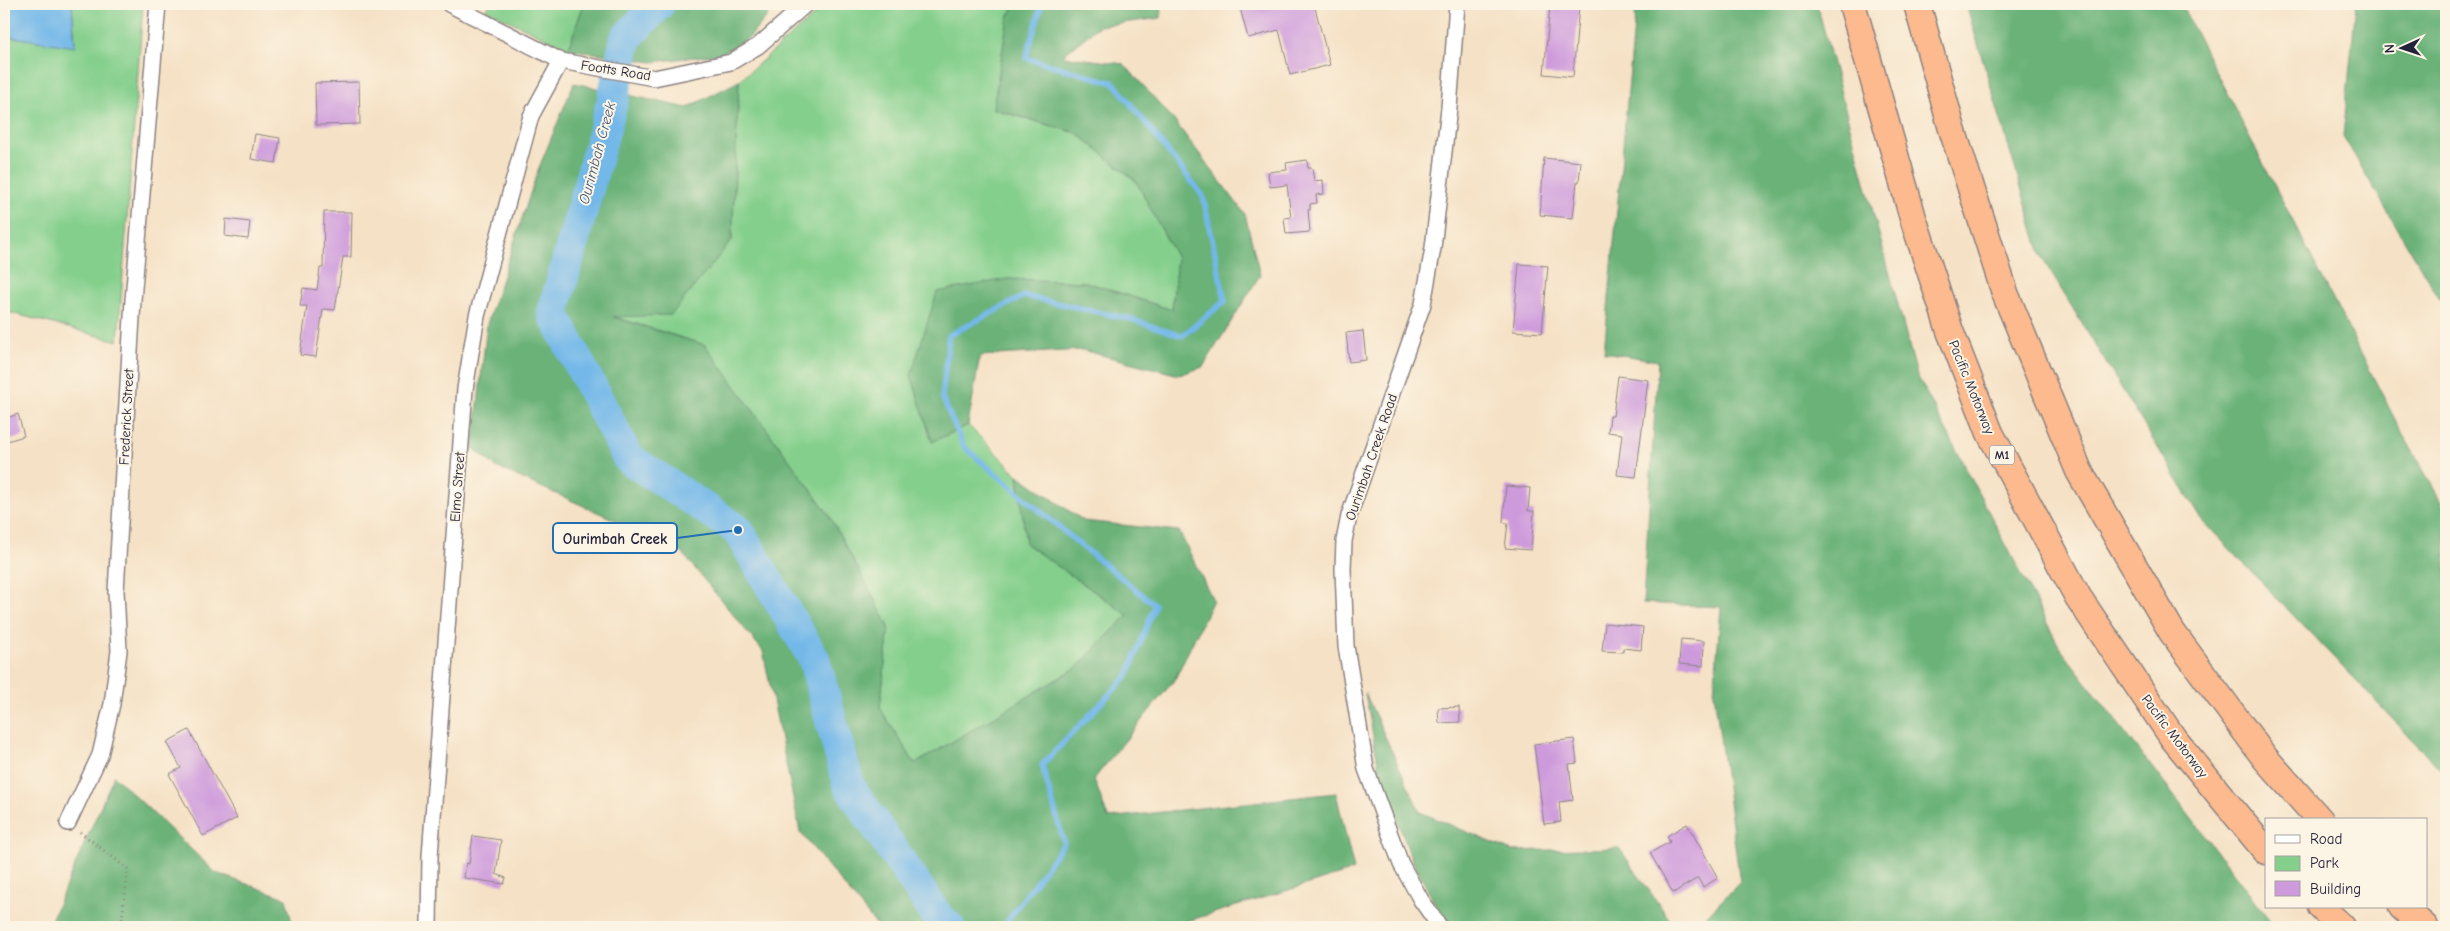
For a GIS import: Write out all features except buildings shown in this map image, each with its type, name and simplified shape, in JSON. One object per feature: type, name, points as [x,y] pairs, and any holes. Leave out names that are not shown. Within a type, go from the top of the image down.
[{"type":"highway","name":"Pacific Motorway","points":[[1852,4],[1913,218],[1950,330],[1990,433],[2078,596],[2173,738],[2265,850]]},
{"type":"highway","points":[[1917,4],[1952,129],[2005,293],[2080,471],[2172,632],[2265,758],[2318,818]]},
{"type":"highway","points":[[2322,908],[2342,927]]},
{"type":"highway","points":[[2403,908],[2425,927]]},
{"type":"street","name":"Frederick Street","points":[[68,823],[100,754],[112,704],[119,651],[116,591],[118,542],[133,300],[158,4]]},
{"type":"street","name":"Footts Road","points":[[449,4],[561,61],[654,78],[731,62],[758,46],[806,4]]},
{"type":"street","name":"Ourimbah Creek Road","points":[[1440,927],[1421,900],[1401,864],[1366,769],[1349,669],[1343,570],[1344,541],[1349,516],[1424,304],[1433,248],[1449,108],[1457,4]]},
{"type":"street","name":"Elmo Street","points":[[429,927],[430,856],[465,389],[477,316],[532,116],[561,61]]},
{"type":"path","points":[[68,823],[128,870],[121,927]]},
{"type":"green space","points":[[4,4],[9,4],[6,36],[75,46],[72,4],[143,4],[118,341],[4,311]]},
{"type":"green space","points":[[491,4],[584,4],[568,49],[485,9]]},
{"type":"green space","points":[[584,4],[777,4],[750,37],[721,54],[652,62],[568,49]]},
{"type":"green space","points":[[827,4],[1016,4],[1008,17],[993,109],[1077,133],[1136,181],[1177,258],[1172,310],[1086,282],[1007,279],[932,442],[968,425],[1018,475],[1026,544],[1128,615],[1076,668],[915,764],[880,708],[889,627],[828,513],[705,345],[611,316],[671,314],[732,240],[739,81]]},
{"type":"green space","points":[[1016,4],[1162,4],[1161,18],[1099,26],[1062,56],[1124,64],[1173,119],[1245,214],[1260,275],[1203,367],[1179,375],[1082,350],[980,356],[968,425],[932,442],[911,375],[937,292],[1007,279],[1086,282],[1172,310],[1177,258],[1136,181],[1077,133],[993,109],[1008,17]]},
{"type":"green space","points":[[1636,4],[1817,4],[1917,375],[2060,648],[2275,927],[1696,927],[1740,882],[1714,693],[1721,607],[1643,603],[1658,361],[1604,352]]},
{"type":"green space","points":[[1966,4],[2181,4],[2400,429],[2446,510],[2446,775],[2202,520],[2042,258]]},
{"type":"green space","points":[[2356,4],[2446,4],[2446,310],[2343,136]]},
{"type":"green space","points":[[739,81],[732,240],[671,315],[613,317],[705,345],[828,513],[889,627],[880,708],[915,764],[1076,668],[1128,615],[1026,544],[1018,475],[1084,521],[1179,531],[1213,600],[1175,679],[1094,779],[1108,818],[1336,793],[1354,870],[1168,927],[878,927],[800,832],[763,651],[678,548],[496,467],[473,448],[487,324],[538,170],[574,83],[687,108]]},
{"type":"green space","points":[[1365,693],[1420,812],[1512,851],[1619,848],[1675,927],[1447,927],[1412,860],[1380,774]]},
{"type":"green space","points":[[114,776],[216,873],[286,898],[293,927],[48,927]]},
{"type":"water","points":[[9,4],[72,4],[75,47],[6,36]]},
{"type":"waterway","name":"Ourimbah Creek","points":[[659,4],[626,38],[612,103],[553,313],[628,458],[738,530],[814,659],[849,786],[938,917],[949,927]]},
{"type":"waterway","points":[[1003,927],[1064,843],[1042,765],[1128,675],[1155,605],[964,447],[942,397],[949,335],[1024,296],[1130,319],[1182,336],[1225,301],[1203,196],[1114,83],[1026,58],[1042,4]]},
{"type":"place","name":"Ourimbah Creek","points":[[738,530]]}]
